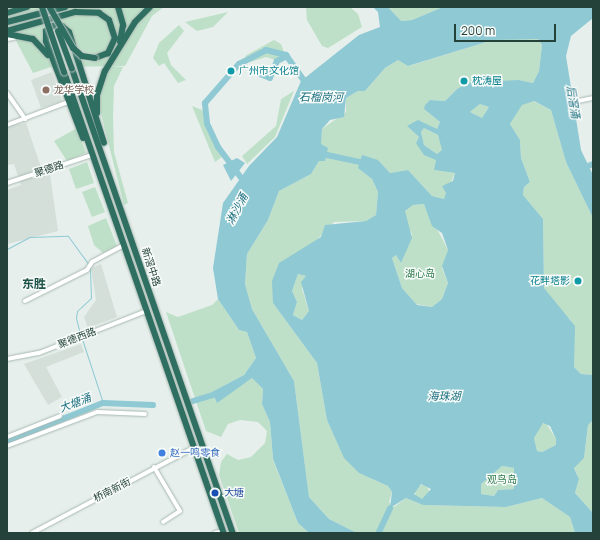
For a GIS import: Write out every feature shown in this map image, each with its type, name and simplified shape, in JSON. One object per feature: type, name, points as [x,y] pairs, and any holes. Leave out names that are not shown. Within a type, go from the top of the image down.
[{"type":"highway","points":[[7,13],[27,7]]},
{"type":"highway","points":[[9,20],[45,8],[65,7]]},
{"type":"highway","points":[[117,49],[122,16],[118,7]]},
{"type":"highway","points":[[112,182],[104,143],[97,95],[117,49],[150,7]]},
{"type":"highway","points":[[7,31],[75,12],[99,13],[109,20],[115,38],[108,53],[95,58],[82,56],[73,48],[45,8]]},
{"type":"highway","name":"新滘中路","points":[[45,8],[72,69],[233,533]]},
{"type":"highway","name":"新滘中路","points":[[45,8],[64,72],[92,155],[223,532]]},
{"type":"highway","points":[[92,155],[68,102],[45,36],[49,28],[58,25],[69,32],[104,143]]},
{"type":"highway","points":[[7,34],[27,37],[44,48],[61,82]]},
{"type":"street","points":[[7,39],[14,38]]},
{"type":"street","points":[[7,93],[25,119]]},
{"type":"street","points":[[574,102],[593,98]]},
{"type":"street","points":[[7,125],[68,102]]},
{"type":"street","name":"聚德路","points":[[7,183],[92,155]]},
{"type":"street","points":[[25,301],[124,245]]},
{"type":"street","name":"聚德西路","points":[[7,359],[39,353],[146,311]]},
{"type":"street","points":[[7,446],[97,412],[145,414]]},
{"type":"street","points":[[7,437],[60,416]]},
{"type":"street","name":"桥南新街","points":[[32,533],[154,467],[193,448]]},
{"type":"street","points":[[154,467],[180,511],[163,522]]},
{"type":"street","points":[[214,533],[223,532]]},
{"type":"shaded area","name":"龙华学校","points":[[52,72],[62,101],[41,108],[31,80]]},
{"type":"shaded area","points":[[26,123],[44,176],[50,174],[58,231],[7,244],[7,190],[21,185],[14,164],[7,165],[7,126]]},
{"type":"shaded area","points":[[101,264],[117,317],[88,328],[84,317],[96,300],[91,268]]},
{"type":"shaded area","points":[[81,344],[84,352],[46,367],[62,397],[48,405],[24,364]]},
{"type":"green space","points":[[7,7],[164,7],[152,16],[125,66],[51,67],[33,73],[14,37],[7,38]]},
{"type":"green space","points":[[306,7],[350,7],[358,14],[362,27],[328,48],[322,46],[307,20]]},
{"type":"green space","points":[[388,7],[443,7],[412,20],[401,21]]},
{"type":"green space","points":[[228,12],[213,27],[197,31],[185,22]]},
{"type":"green space","points":[[179,25],[184,31],[167,53],[171,65],[186,80],[178,83],[164,63],[159,66],[153,58],[159,43]]},
{"type":"green space","points":[[528,36],[538,39],[542,45],[539,71],[533,83],[519,80],[457,89],[445,101],[430,100],[424,109],[440,122],[437,129],[407,126],[419,137],[416,143],[436,160],[435,170],[455,173],[444,199],[432,196],[408,170],[390,173],[378,160],[359,168],[372,179],[378,192],[376,215],[366,221],[334,222],[312,245],[289,257],[273,303],[317,363],[327,420],[344,457],[359,473],[388,486],[392,492],[389,502],[394,507],[406,498],[423,505],[506,507],[542,498],[570,517],[575,533],[357,533],[329,519],[309,497],[294,381],[252,309],[245,284],[247,254],[268,220],[279,191],[311,174],[319,161],[322,129],[346,112],[346,98],[358,91],[365,91],[385,68],[398,60],[409,66],[493,40]]},
{"type":"green space","points":[[274,40],[281,44],[284,52],[275,60],[266,57],[250,62],[245,56]]},
{"type":"green space","points":[[110,66],[123,67],[114,86],[113,118],[114,152],[128,203],[124,205],[100,110],[98,93]]},
{"type":"green space","points":[[294,91],[275,137],[247,164],[242,156],[276,126],[281,99]]},
{"type":"green space","points":[[533,101],[551,110],[566,162],[593,218],[593,375],[581,374],[574,367],[571,320],[559,311],[544,288],[543,219],[523,195],[524,187],[530,182],[521,158],[520,140],[510,124],[521,105]]},
{"type":"green space","points":[[480,104],[489,107],[482,118],[470,112]]},
{"type":"green space","points":[[192,106],[202,110],[222,157],[215,162]]},
{"type":"green space","points":[[77,128],[86,153],[67,161],[54,141]]},
{"type":"green space","points":[[424,128],[438,135],[443,151],[437,154],[424,145],[421,132]]},
{"type":"green space","points":[[87,162],[94,183],[76,189],[69,169]]},
{"type":"green space","points":[[95,187],[105,212],[92,217],[82,192]]},
{"type":"green space","name":"湖心岛","points":[[424,204],[448,250],[442,268],[448,283],[442,299],[432,307],[416,304],[402,288],[392,258],[396,255],[401,263],[412,234],[404,220],[405,211],[413,205]]},
{"type":"green space","points":[[106,218],[117,246],[103,253],[94,245],[88,226]]},
{"type":"green space","points":[[298,274],[306,276],[302,289],[309,311],[302,320],[293,315],[297,302],[292,291]]},
{"type":"green space","points":[[218,299],[239,330],[247,332],[256,358],[244,375],[213,392],[216,402],[252,378],[263,389],[262,404],[270,422],[273,460],[298,523],[309,533],[239,533],[219,475],[221,462],[227,454],[238,460],[251,457],[265,443],[267,431],[258,422],[240,420],[228,424],[221,437],[206,431],[166,312],[178,317],[212,305]]},
{"type":"green space","points":[[593,420],[593,513],[575,493],[579,479],[574,467],[584,458],[588,425]]},
{"type":"green space","points":[[546,423],[556,439],[556,445],[542,452],[537,451],[534,438],[541,424]]},
{"type":"green space","name":"观鸟岛","points":[[502,466],[514,468],[514,489],[498,490],[494,496],[481,494],[480,484]]},
{"type":"green space","points":[[419,485],[425,485],[429,489],[429,495],[425,499],[419,499],[415,495],[415,489]]},
{"type":"water","name":"海珠湖","points":[[373,7],[388,7],[401,21],[412,20],[443,7],[593,7],[593,18],[571,36],[566,56],[581,150],[593,175],[593,218],[566,162],[551,110],[534,101],[522,105],[510,124],[520,140],[521,158],[530,182],[524,187],[523,195],[543,219],[544,288],[575,326],[574,367],[581,374],[593,375],[593,420],[588,425],[584,458],[574,468],[579,479],[575,493],[593,513],[593,533],[575,533],[570,517],[542,498],[506,507],[423,505],[406,498],[390,508],[392,492],[388,486],[359,473],[344,458],[327,420],[317,363],[273,303],[272,281],[279,263],[321,237],[325,225],[366,221],[376,215],[378,192],[372,179],[358,168],[362,155],[378,160],[390,173],[408,170],[432,196],[444,199],[446,193],[442,186],[453,181],[455,173],[434,170],[436,160],[424,155],[416,143],[419,137],[407,126],[418,120],[437,129],[440,122],[424,109],[425,105],[430,100],[445,101],[457,89],[471,82],[519,80],[533,83],[539,71],[542,45],[538,39],[493,40],[408,66],[398,60],[385,68],[365,91],[358,91],[346,98],[344,117],[330,120],[322,129],[321,144],[328,148],[325,161],[319,161],[311,174],[279,191],[268,220],[247,254],[245,284],[252,309],[294,381],[309,497],[329,519],[357,533],[309,533],[298,523],[273,459],[270,422],[262,404],[263,389],[252,378],[217,403],[212,392],[244,375],[256,358],[247,332],[239,330],[218,299],[213,268],[223,203],[249,166],[277,137],[301,81],[359,35],[380,27],[378,12]],"holes":[[[480,104],[489,107],[482,118],[470,112]],[[424,128],[438,135],[442,150],[437,154],[424,145],[421,132]],[[424,204],[432,226],[442,233],[448,250],[442,266],[448,283],[442,299],[432,307],[417,305],[402,288],[392,258],[396,255],[401,263],[412,238],[405,211],[413,205]],[[298,274],[306,276],[301,282],[309,311],[302,320],[293,315],[297,302],[292,291]],[[543,423],[550,426],[556,439],[556,445],[542,452],[537,451],[534,438]],[[502,466],[514,468],[514,489],[498,490],[494,496],[481,494],[481,484]],[[421,484],[431,489],[422,499],[414,494]]]},
{"type":"water","points":[[237,158],[245,163],[231,181],[223,165]]},
{"type":"waterway","name":"石榴岗河","points":[[245,183],[218,147],[207,123],[205,103],[239,64],[266,50],[286,55],[307,85]]},
{"type":"waterway","points":[[252,71],[270,78],[277,61],[287,56]]},
{"type":"waterway","points":[[327,155],[360,162]]},
{"type":"waterway","points":[[581,169],[593,164]]},
{"type":"waterway","points":[[7,249],[30,237],[68,236],[89,265]]},
{"type":"waterway","points":[[80,334],[76,318],[77,311],[91,298],[90,268]]},
{"type":"waterway","points":[[82,339],[103,403]]},
{"type":"waterway","name":"大塘涌","points":[[193,401],[220,393]]},
{"type":"waterway","name":"大塘涌","points":[[7,441],[103,403],[153,405]]},
{"type":"waterway","points":[[379,532],[390,508]]},
{"type":"place","name":"广州市文化馆","points":[[231,71]]},
{"type":"place","name":"枕涛屋","points":[[464,81]]},
{"type":"place","name":"龙华学校","points":[[46,90]]},
{"type":"place","name":"花畔塔影","points":[[578,281]]},
{"type":"place","name":"赵一鸣零食","points":[[162,453]]},
{"type":"place","name":"大塘","points":[[215,493]]},
{"type":"district","name":"东胜","points":[[34,284]]},
{"type":"water label","name":"后滘涌","points":[[573,102]]},
{"type":"water label","name":"淋沙涌","points":[[237,209]]}]
